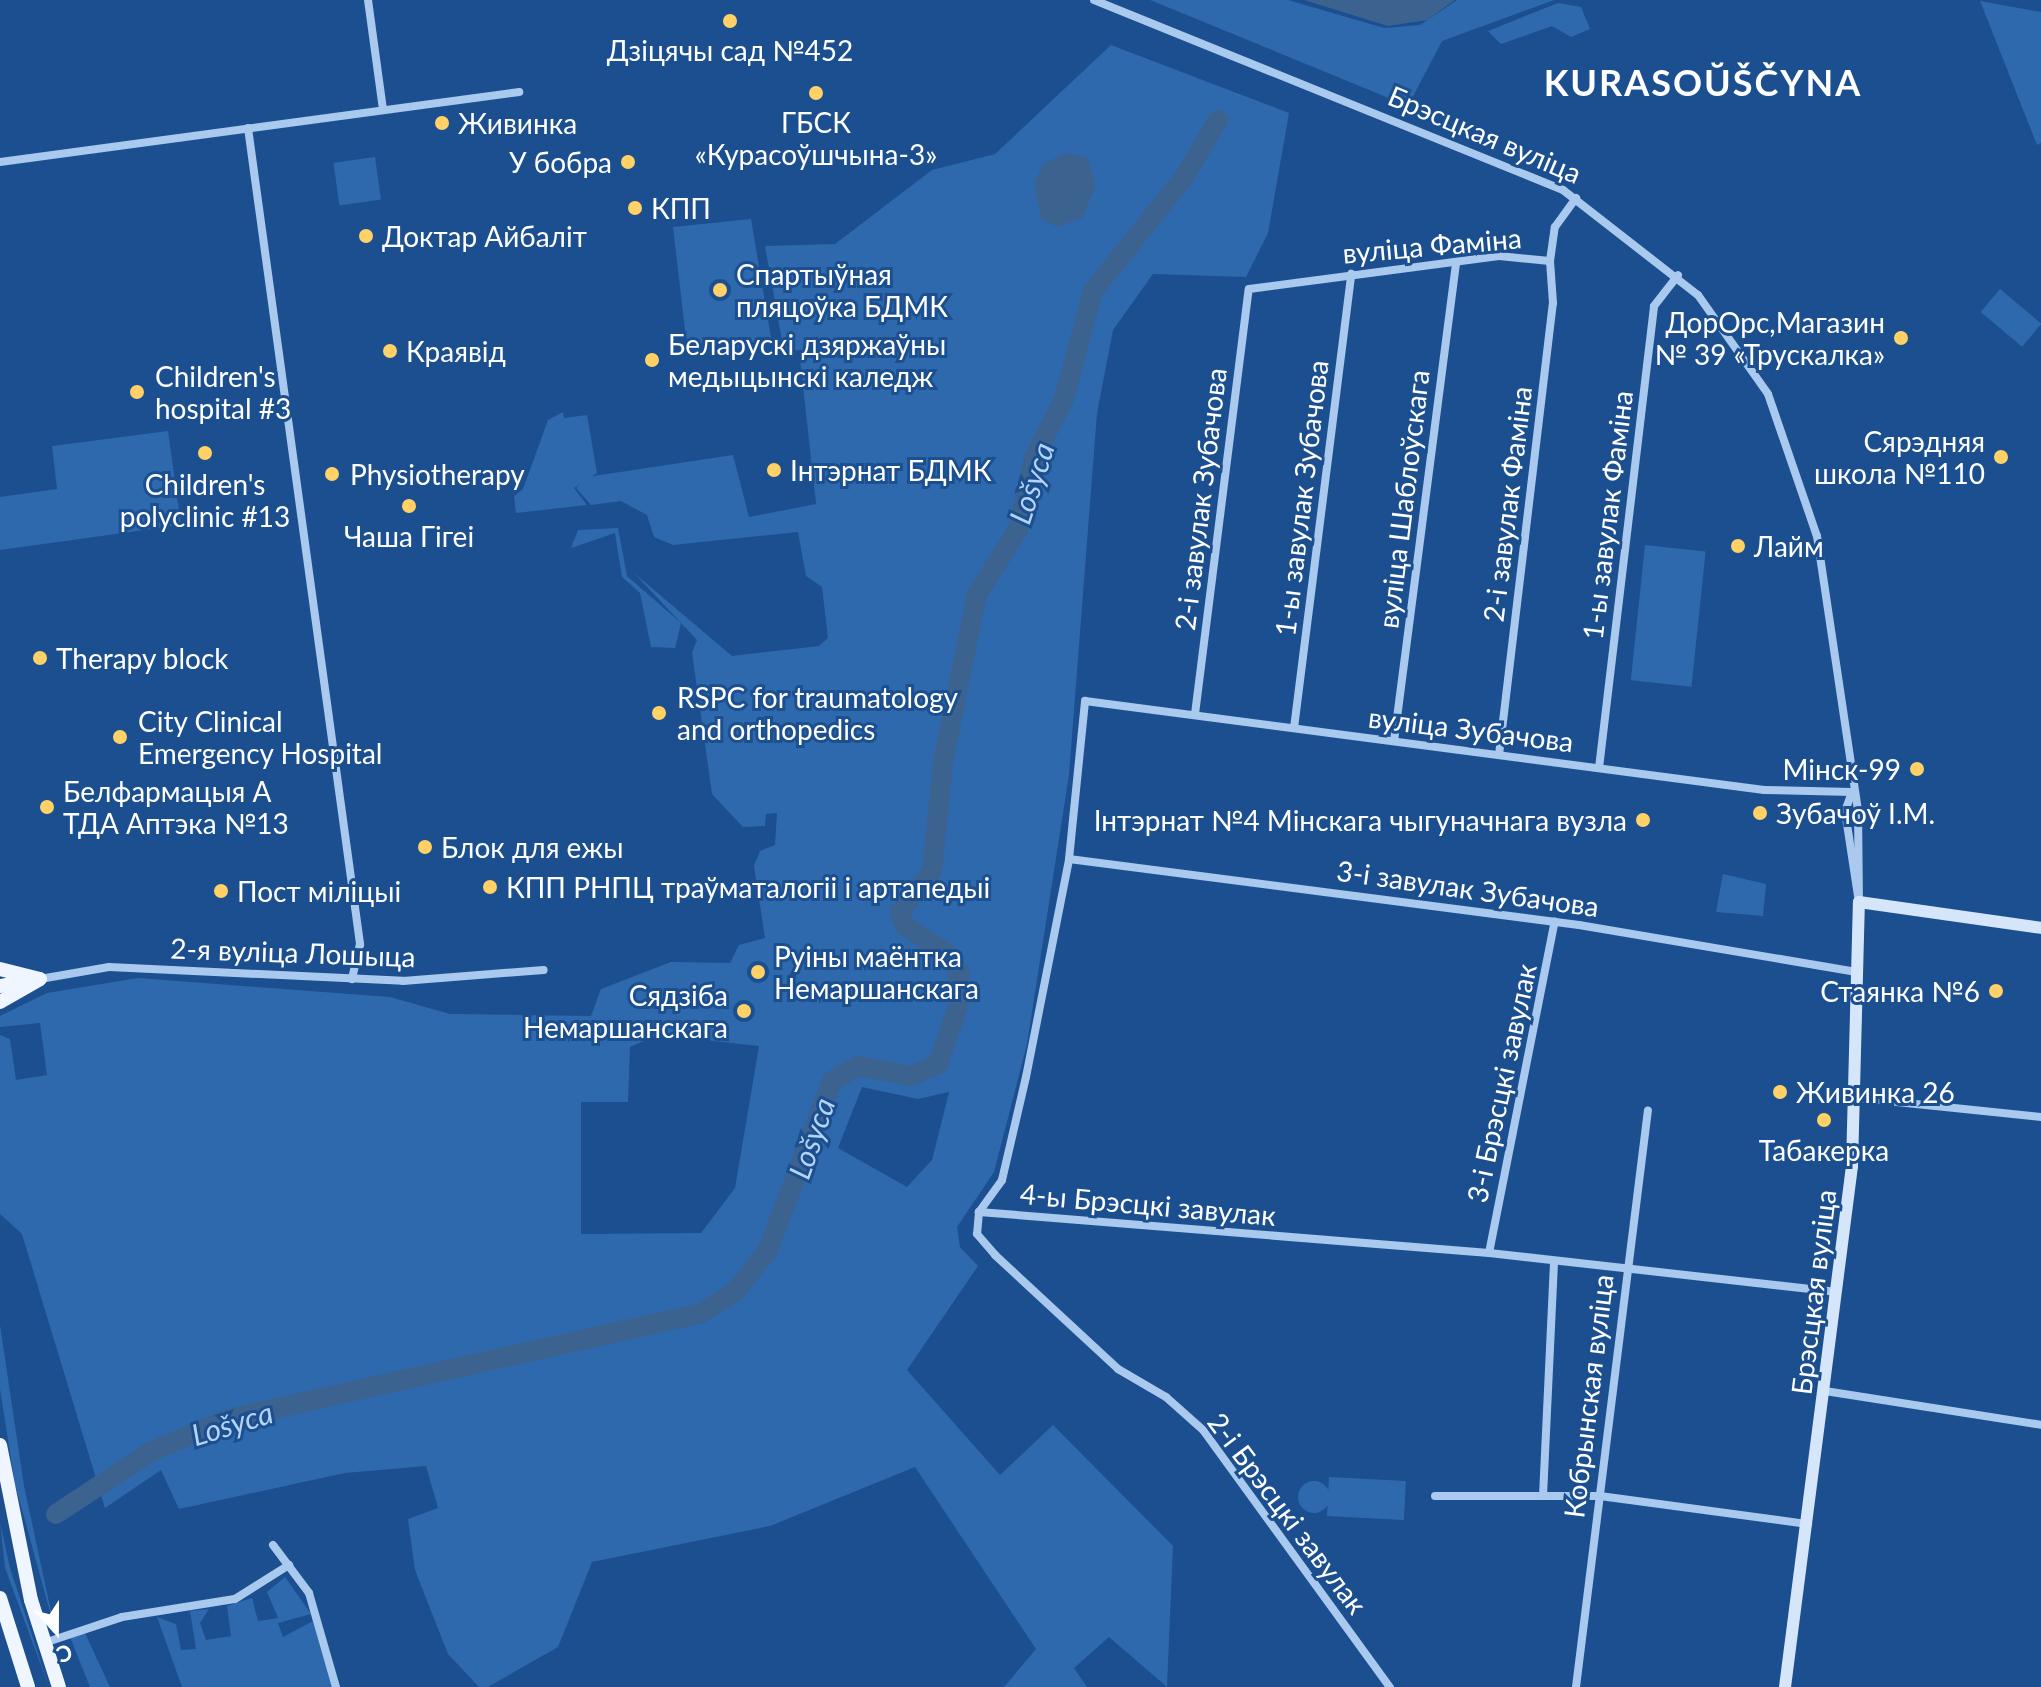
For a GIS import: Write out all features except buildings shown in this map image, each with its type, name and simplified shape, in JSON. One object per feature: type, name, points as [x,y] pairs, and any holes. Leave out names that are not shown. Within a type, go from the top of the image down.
[{"type":"main road","points":[[0,969],[40,979]]},
{"type":"main road","points":[[0,986],[40,979]]},
{"type":"main road","points":[[0,1002],[40,979]]},
{"type":"main road","points":[[0,1445],[44,1643],[59,1687]]},
{"type":"main road","points":[[0,1598],[28,1687]]},
{"type":"street","points":[[368,0],[383,110]]},
{"type":"street","name":"Брэсцкая вуліца","points":[[1094,0],[1576,198],[1678,275],[1729,333],[1768,394],[1802,479],[1833,618],[1852,792],[1845,811],[1859,902],[1858,1098],[1825,1391],[1785,1687]]},
{"type":"street","points":[[0,162],[519,92]]},
{"type":"street","points":[[248,128],[360,944],[352,979]]},
{"type":"street","name":"вуліца Фаміна","points":[[1249,289],[1351,274],[1526,255],[1550,261],[1555,227],[1576,198]]},
{"type":"street","name":"2-і завулак Фаміна","points":[[1499,755],[1553,303],[1550,261]]},
{"type":"street","name":"вуліца Шаблоўскага","points":[[1394,741],[1456,262]]},
{"type":"street","name":"1-ы завулак Зубачова","points":[[1294,728],[1351,274]]},
{"type":"street","name":"1-ы завулак Фаміна","points":[[1599,768],[1654,306],[1678,275]]},
{"type":"street","name":"2-і завулак Зубачова","points":[[1195,714],[1249,289]]},
{"type":"street","name":"вуліца Зубачова","points":[[1085,701],[1764,790],[1852,792]]},
{"type":"street","name":"4-ы Брэсцкі завулак","points":[[1085,701],[1069,859],[1005,1168],[979,1212],[1489,1253],[1837,1292]]},
{"type":"street","name":"3-і завулак Зубачова","points":[[1069,859],[1555,921],[1859,972]]},
{"type":"street","points":[[1859,902],[2041,928]]},
{"type":"street","name":"3-і Брэсцкі завулак","points":[[1489,1253],[1555,921]]},
{"type":"street","name":"2-я вуліца Лошыца","points":[[40,979],[109,967],[352,979],[544,970]]},
{"type":"street","points":[[1858,1098],[2041,1117]]},
{"type":"street","name":"Кобрынская вуліца","points":[[1576,1687],[1625,1268],[1648,1110]]},
{"type":"street","name":"2-і Брэсцкі завулак","points":[[979,1212],[977,1234],[995,1255],[1118,1369],[1166,1397],[1203,1430],[1390,1687]]},
{"type":"street","points":[[1543,1496],[1554,1261]]},
{"type":"street","points":[[1825,1391],[2041,1425]]},
{"type":"street","points":[[1435,1496],[1600,1496],[1808,1524]]},
{"type":"street","points":[[273,1545],[314,1606],[336,1687]]},
{"type":"street","points":[[44,1643],[122,1617],[235,1599],[289,1565]]},
{"type":"shaded area","points":[[1150,0],[1288,0],[1384,28],[1420,25],[1457,0],[1554,0],[1442,41],[1408,106]]},
{"type":"shaded area","points":[[1304,0],[1455,0],[1427,20],[1388,26]]},
{"type":"shaded area","points":[[1980,1],[2041,12],[2041,143],[2037,145]]},
{"type":"shaded area","points":[[1558,3],[1581,7],[1590,29],[1571,37],[1552,26],[1501,44],[1488,31]]},
{"type":"shaded area","points":[[1111,45],[1289,113],[1268,233],[1246,277],[1153,274],[1113,330],[1097,413],[1069,775],[1027,1044],[994,1172],[957,1227],[960,1247],[978,1266],[907,1370],[1000,1475],[1053,1425],[1173,1546],[1167,1687],[1109,1637],[1074,1668],[1087,1687],[1004,1687],[1036,1649],[915,1467],[770,1526],[592,1562],[558,1647],[488,1687],[479,1687],[448,1654],[415,1570],[408,1519],[438,1508],[426,1466],[345,1473],[179,1509],[161,1470],[105,1508],[22,1234],[0,1214],[0,1035],[10,1039],[16,1080],[47,1075],[40,1023],[0,1027],[0,1016],[47,993],[138,978],[390,997],[450,1014],[591,1016],[601,989],[671,962],[730,963],[739,945],[765,938],[754,866],[760,851],[775,845],[777,813],[766,814],[765,826],[743,827],[712,794],[692,653],[697,640],[634,573],[732,656],[819,646],[828,638],[822,587],[806,576],[798,532],[673,545],[654,537],[647,515],[621,501],[591,505],[576,488],[587,477],[733,455],[749,517],[816,504],[799,350],[784,352],[765,246],[835,244],[932,170],[995,154]],"holes":[[[658,1035],[759,1046],[735,1188],[701,1233],[581,1234],[581,1102],[628,1102],[630,1047]],[[862,1087],[918,1099],[949,1092],[932,1160],[907,1187],[838,1148]]]},
{"type":"shaded area","points":[[1065,153],[1087,157],[1096,186],[1082,218],[1057,227],[1041,219],[1034,184],[1043,164]]},
{"type":"shaded area","points":[[375,157],[381,200],[339,205],[333,163]]},
{"type":"shaded area","name":"Спартыўная пляцоўка БДМК","points":[[751,219],[772,343],[701,354],[687,347],[673,227]]},
{"type":"shaded area","points":[[2000,289],[2041,323],[2022,347],[1981,312]]},
{"type":"shaded area","points":[[563,412],[564,418],[587,415],[597,473],[574,488],[587,505],[516,513],[514,496],[523,489],[548,420]]},
{"type":"shaded area","points":[[168,431],[181,525],[0,550],[0,497],[57,489],[52,446]]},
{"type":"shaded area","points":[[618,528],[627,576],[681,623],[675,648],[651,647],[640,593],[622,577],[615,533],[571,548],[578,530]]},
{"type":"shaded area","points":[[1645,545],[1706,551],[1691,687],[1631,680]]},
{"type":"shaded area","points":[[1723,874],[1766,884],[1763,916],[1716,912]]},
{"type":"shaded area","points":[[0,1325],[24,1486],[55,1630],[15,1484],[0,1389]]},
{"type":"shaded area","points":[[1329,1477],[1406,1481],[1404,1520],[1327,1516]]},
{"type":"shaded area","points":[[1314,1481],[1325,1486],[1330,1497],[1325,1508],[1314,1513],[1303,1508],[1298,1497],[1303,1486]]},
{"type":"shaded area","points":[[0,1522],[10,1568],[49,1687],[5,1568]]},
{"type":"shaded area","points":[[285,1577],[311,1614],[278,1623],[283,1637],[313,1621],[332,1687],[182,1687],[157,1617],[176,1624],[181,1650],[196,1649],[190,1611],[209,1609],[200,1623],[206,1640],[231,1636],[227,1606],[252,1598],[258,1621],[278,1618],[267,1592]]},
{"type":"shaded area","points":[[85,1633],[110,1687],[90,1687],[70,1637]]},
{"type":"waterway","name":"Lošyca","points":[[56,1514],[150,1452],[228,1419],[701,1313],[735,1292],[768,1250],[832,1081],[858,1066],[911,1076],[938,1064],[958,1007],[959,972],[945,952],[905,926],[900,912],[932,871],[943,762],[977,594],[1018,530],[1034,458],[1064,399],[1093,291],[1185,176],[1218,120]]},
{"type":"place","name":"Дзіцячы сад №452","points":[[730,21]]},
{"type":"place","name":"ГБСК «Курасоўшчына-3»","points":[[816,93]]},
{"type":"place","name":"Живинка","points":[[442,123]]},
{"type":"place","name":"У бобра","points":[[628,162]]},
{"type":"place","name":"КПП","points":[[635,208]]},
{"type":"place","name":"Доктар Айбаліт","points":[[366,236]]},
{"type":"place","name":"Спартыўная пляцоўка БДМК","points":[[720,290]]},
{"type":"place","name":"ДорОрс,Магазин № 39 «Трускалка»","points":[[1901,338]]},
{"type":"place","name":"Краявід","points":[[390,351]]},
{"type":"place","name":"Беларускі дзяржаўны медыцынскі каледж","points":[[652,360]]},
{"type":"place","name":"Children's hospital #3","points":[[137,392]]},
{"type":"place","name":"Children's polyclinic #13","points":[[205,453]]},
{"type":"place","name":"Сярэдняя школа №110","points":[[2001,457]]},
{"type":"place","name":"Інтэрнат БДМК","points":[[774,470]]},
{"type":"place","name":"Physiotherapy","points":[[332,474]]},
{"type":"place","name":"Чаша Гігеі","points":[[409,506]]},
{"type":"place","name":"Лайм","points":[[1738,546]]},
{"type":"place","name":"Therapy block","points":[[40,658]]},
{"type":"place","name":"RSPC for traumatology and orthopedics","points":[[659,713]]},
{"type":"place","name":"City Clinical Emergency Hospital","points":[[120,737]]},
{"type":"place","name":"Мінск-99","points":[[1917,769]]},
{"type":"place","name":"Белфармацыя А ТДА Аптэка №13","points":[[47,807]]},
{"type":"place","name":"Зубачоў І.М.","points":[[1760,813]]},
{"type":"place","name":"Інтэрнат №4 Мінскага чыгуначнага вузла","points":[[1643,820]]},
{"type":"place","name":"Блок для ежы","points":[[425,847]]},
{"type":"place","name":"КПП РНПЦ траўматалогіі і артапедыі","points":[[490,887]]},
{"type":"place","name":"Пост міліцыі","points":[[221,891]]},
{"type":"place","name":"Руіны маёнтка Немаршанскага","points":[[758,972]]},
{"type":"place","name":"Стаянка №6","points":[[1996,991]]},
{"type":"place","name":"Сядзіба Немаршанскага","points":[[744,1011]]},
{"type":"place","name":"Живинка 26","points":[[1780,1092]]},
{"type":"place","name":"Табакерка","points":[[1824,1120]]},
{"type":"district","name":"KURASOŬŠČYNA","points":[[1703,83]]}]
